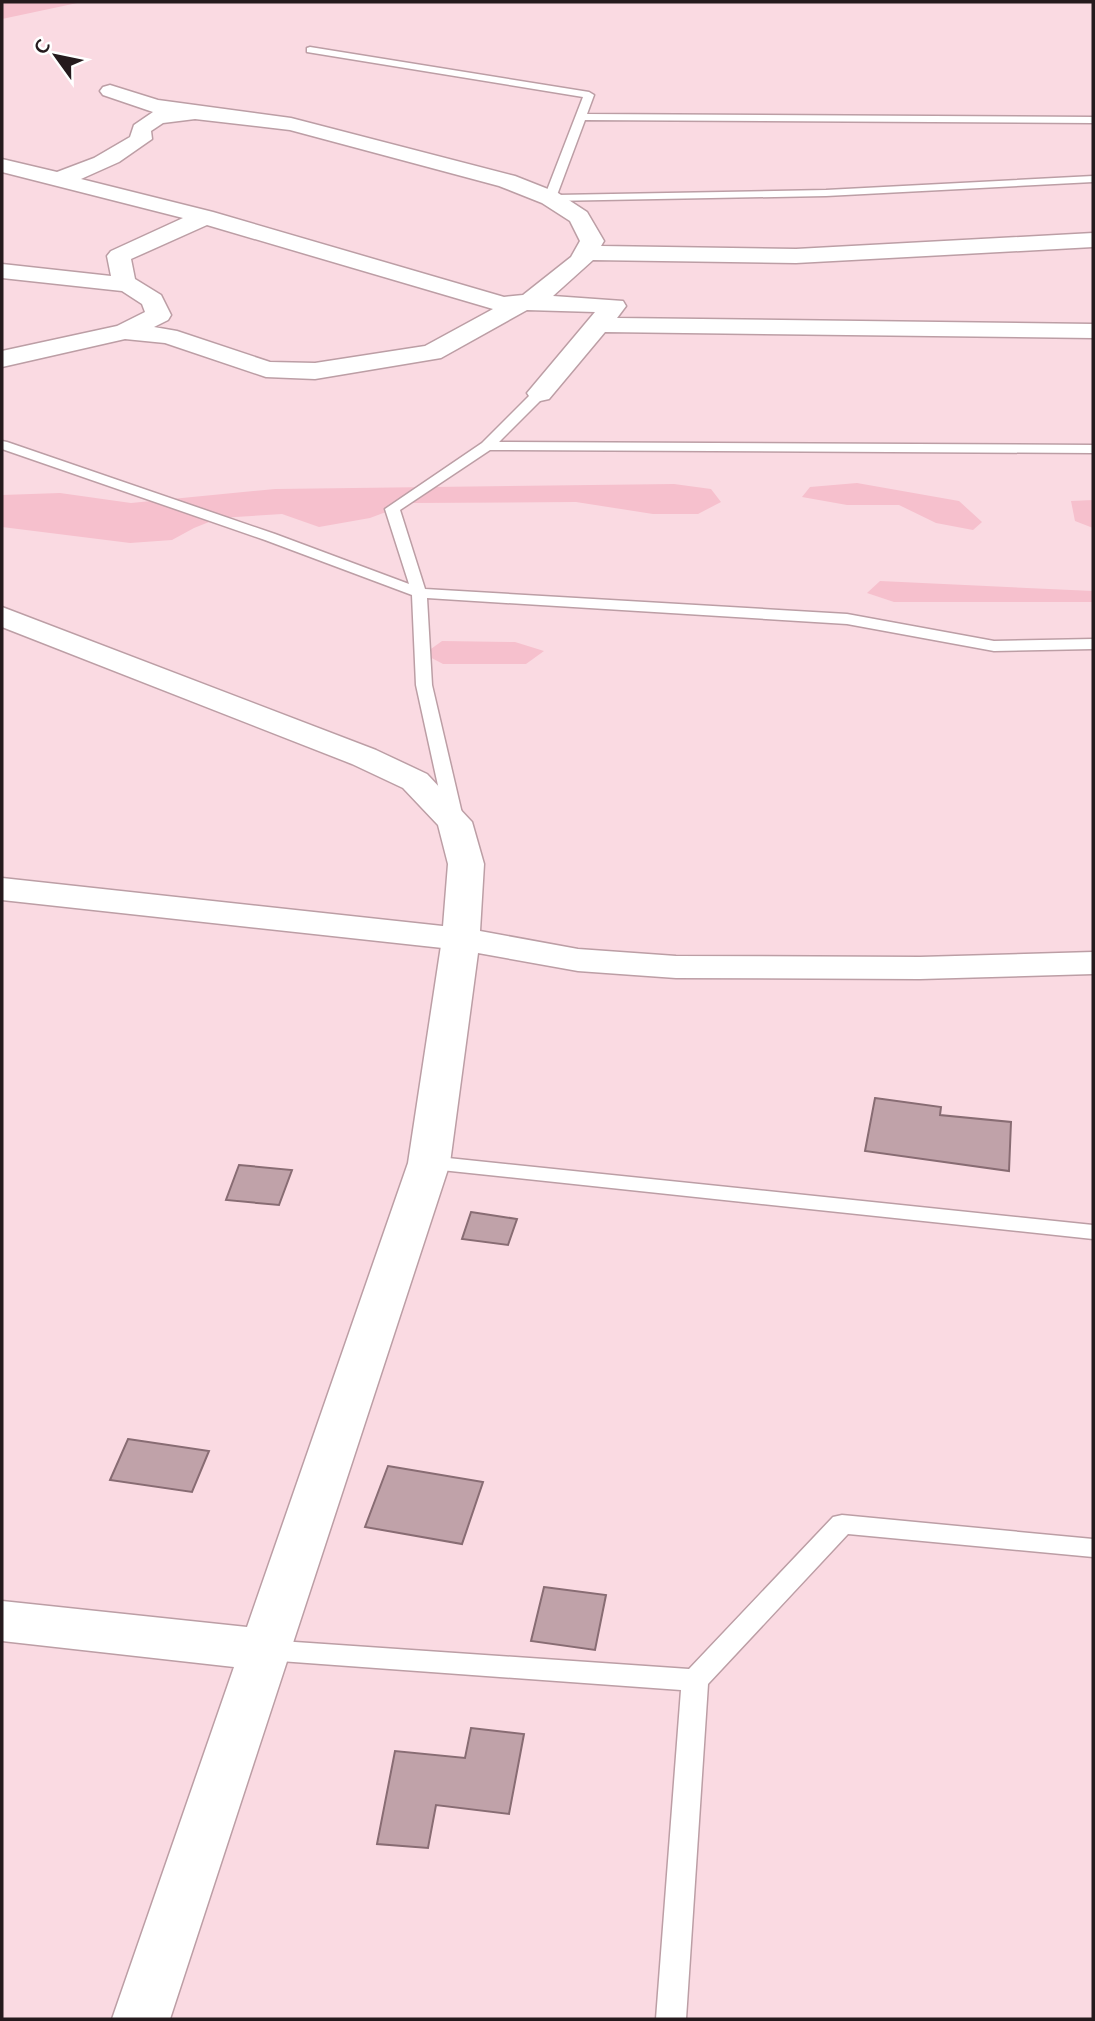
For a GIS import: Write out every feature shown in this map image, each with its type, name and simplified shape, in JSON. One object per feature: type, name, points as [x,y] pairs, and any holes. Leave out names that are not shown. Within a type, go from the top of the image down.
[{"type":"street","points":[[110,90],[156,111],[291,124],[507,181],[550,198],[579,217],[592,242],[581,261],[524,303],[432,353],[315,371],[291,372],[265,369],[169,336],[125,332]]},
{"type":"street","points":[[60,179],[98,166],[141,139],[141,128],[156,111]]},
{"type":"street","points":[[2,165],[199,209],[232,213],[259,234]]},
{"type":"street","points":[[98,166],[125,174]]},
{"type":"street","points":[[199,209],[259,234],[503,304],[614,306],[601,325],[540,393]]},
{"type":"street","points":[[2,359],[125,332],[159,315],[152,300],[124,282],[119,256],[199,209]]},
{"type":"street","points":[[586,253],[796,256],[1093,240]]},
{"type":"street","points":[[2,271],[129,285]]},
{"type":"street","points":[[601,325],[1093,331]]},
{"type":"street","points":[[2,616],[364,757],[415,781],[455,821],[466,864],[461,939],[429,1163],[141,2019]]},
{"type":"street","points":[[2,889],[461,939],[578,961],[676,967],[920,968],[1093,964]]},
{"type":"street","points":[[2,1621],[266,1650]]},
{"type":"lane","points":[[310,50],[589,95],[550,198],[826,192],[1093,179]]},
{"type":"lane","points":[[580,117],[1093,120]]},
{"type":"lane","points":[[455,821],[424,685],[419,593],[392,509],[488,446],[540,393]]},
{"type":"lane","points":[[2,445],[270,537],[419,593],[847,619],[994,646],[1093,644]]},
{"type":"lane","points":[[488,446],[1093,449]]},
{"type":"lane","points":[[429,1163],[1093,1232]]},
{"type":"lane","points":[[671,2019],[695,1680],[842,1524],[1093,1548]]},
{"type":"lane","points":[[266,1650],[695,1680]]},
{"type":"shaded area","points":[[2,2],[82,2],[2,19]]},
{"type":"shaded area","points":[[857,483],[959,501],[982,522],[973,530],[936,523],[899,505],[847,505],[802,497],[810,487]]},
{"type":"shaded area","points":[[674,484],[711,489],[721,502],[698,514],[653,514],[576,502],[410,503],[370,518],[319,527],[282,514],[219,518],[172,540],[130,543],[2,527],[2,495],[60,493],[131,503],[275,489]]},
{"type":"shaded area","points":[[1093,500],[1093,528],[1075,521],[1071,501]]},
{"type":"shaded area","points":[[880,581],[1093,591],[1093,602],[894,602],[867,593]]},
{"type":"shaded area","points":[[442,641],[515,642],[544,651],[526,664],[443,664],[424,654]]},
{"type":"building","points":[[875,1098],[941,1107],[940,1115],[1011,1122],[1009,1171],[865,1151]]},
{"type":"building","points":[[239,1165],[292,1170],[279,1205],[226,1200]]},
{"type":"building","points":[[471,1212],[517,1219],[508,1245],[462,1239]]},
{"type":"building","points":[[128,1439],[209,1451],[192,1492],[110,1480]]},
{"type":"building","points":[[388,1466],[483,1482],[462,1544],[365,1527]]},
{"type":"building","points":[[544,1587],[606,1595],[595,1650],[531,1641]]},
{"type":"building","points":[[471,1728],[524,1734],[509,1814],[436,1805],[428,1848],[377,1844],[395,1751],[465,1758]]}]
